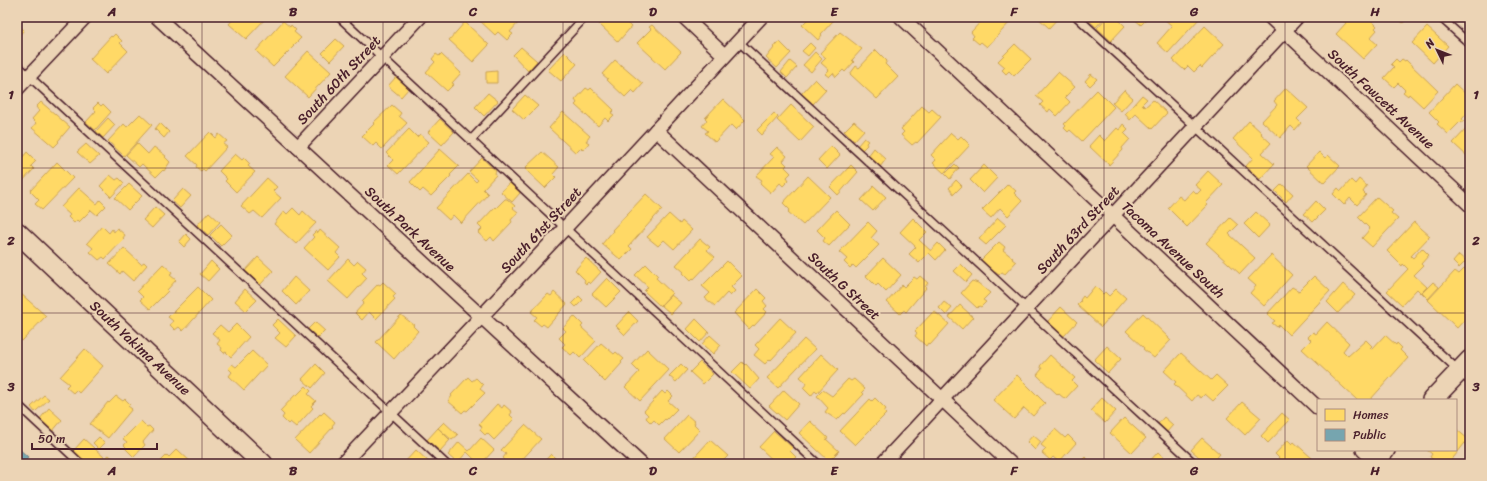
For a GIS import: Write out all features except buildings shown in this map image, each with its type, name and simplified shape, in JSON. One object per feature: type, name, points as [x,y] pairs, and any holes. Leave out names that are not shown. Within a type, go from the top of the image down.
[{"type":"main road","name":"South Yakima Avenue","points":[[17,232],[263,464]]},
{"type":"main road","points":[[1433,399],[1466,370]]},
{"type":"street","points":[[17,89],[85,17]]},
{"type":"street","name":"South Park Avenue","points":[[158,17],[641,464]]},
{"type":"street","name":"South 60th Street","points":[[298,147],[420,17]]},
{"type":"street","points":[[684,17],[724,55]]},
{"type":"street","name":"South 61st Street","points":[[342,464],[482,317],[724,55],[761,17]]},
{"type":"street","name":"Tacoma Avenue South","points":[[901,17],[1317,407]]},
{"type":"street","name":"South Fawcett Avenue","points":[[1270,17],[1470,205]]},
{"type":"street","name":"South 63rd Street","points":[[882,464],[1297,17]]},
{"type":"street","name":"South G Street","points":[[656,130],[1011,464]]},
{"type":"lane","points":[[339,17],[818,464]]},
{"type":"lane","points":[[471,140],[585,17]]},
{"type":"lane","points":[[1077,17],[1196,127],[1466,370]]},
{"type":"lane","points":[[1440,17],[1470,44]]},
{"type":"lane","points":[[738,41],[1195,464]]},
{"type":"lane","points":[[17,65],[446,464]]},
{"type":"lane","points":[[17,404],[81,464]]}]
